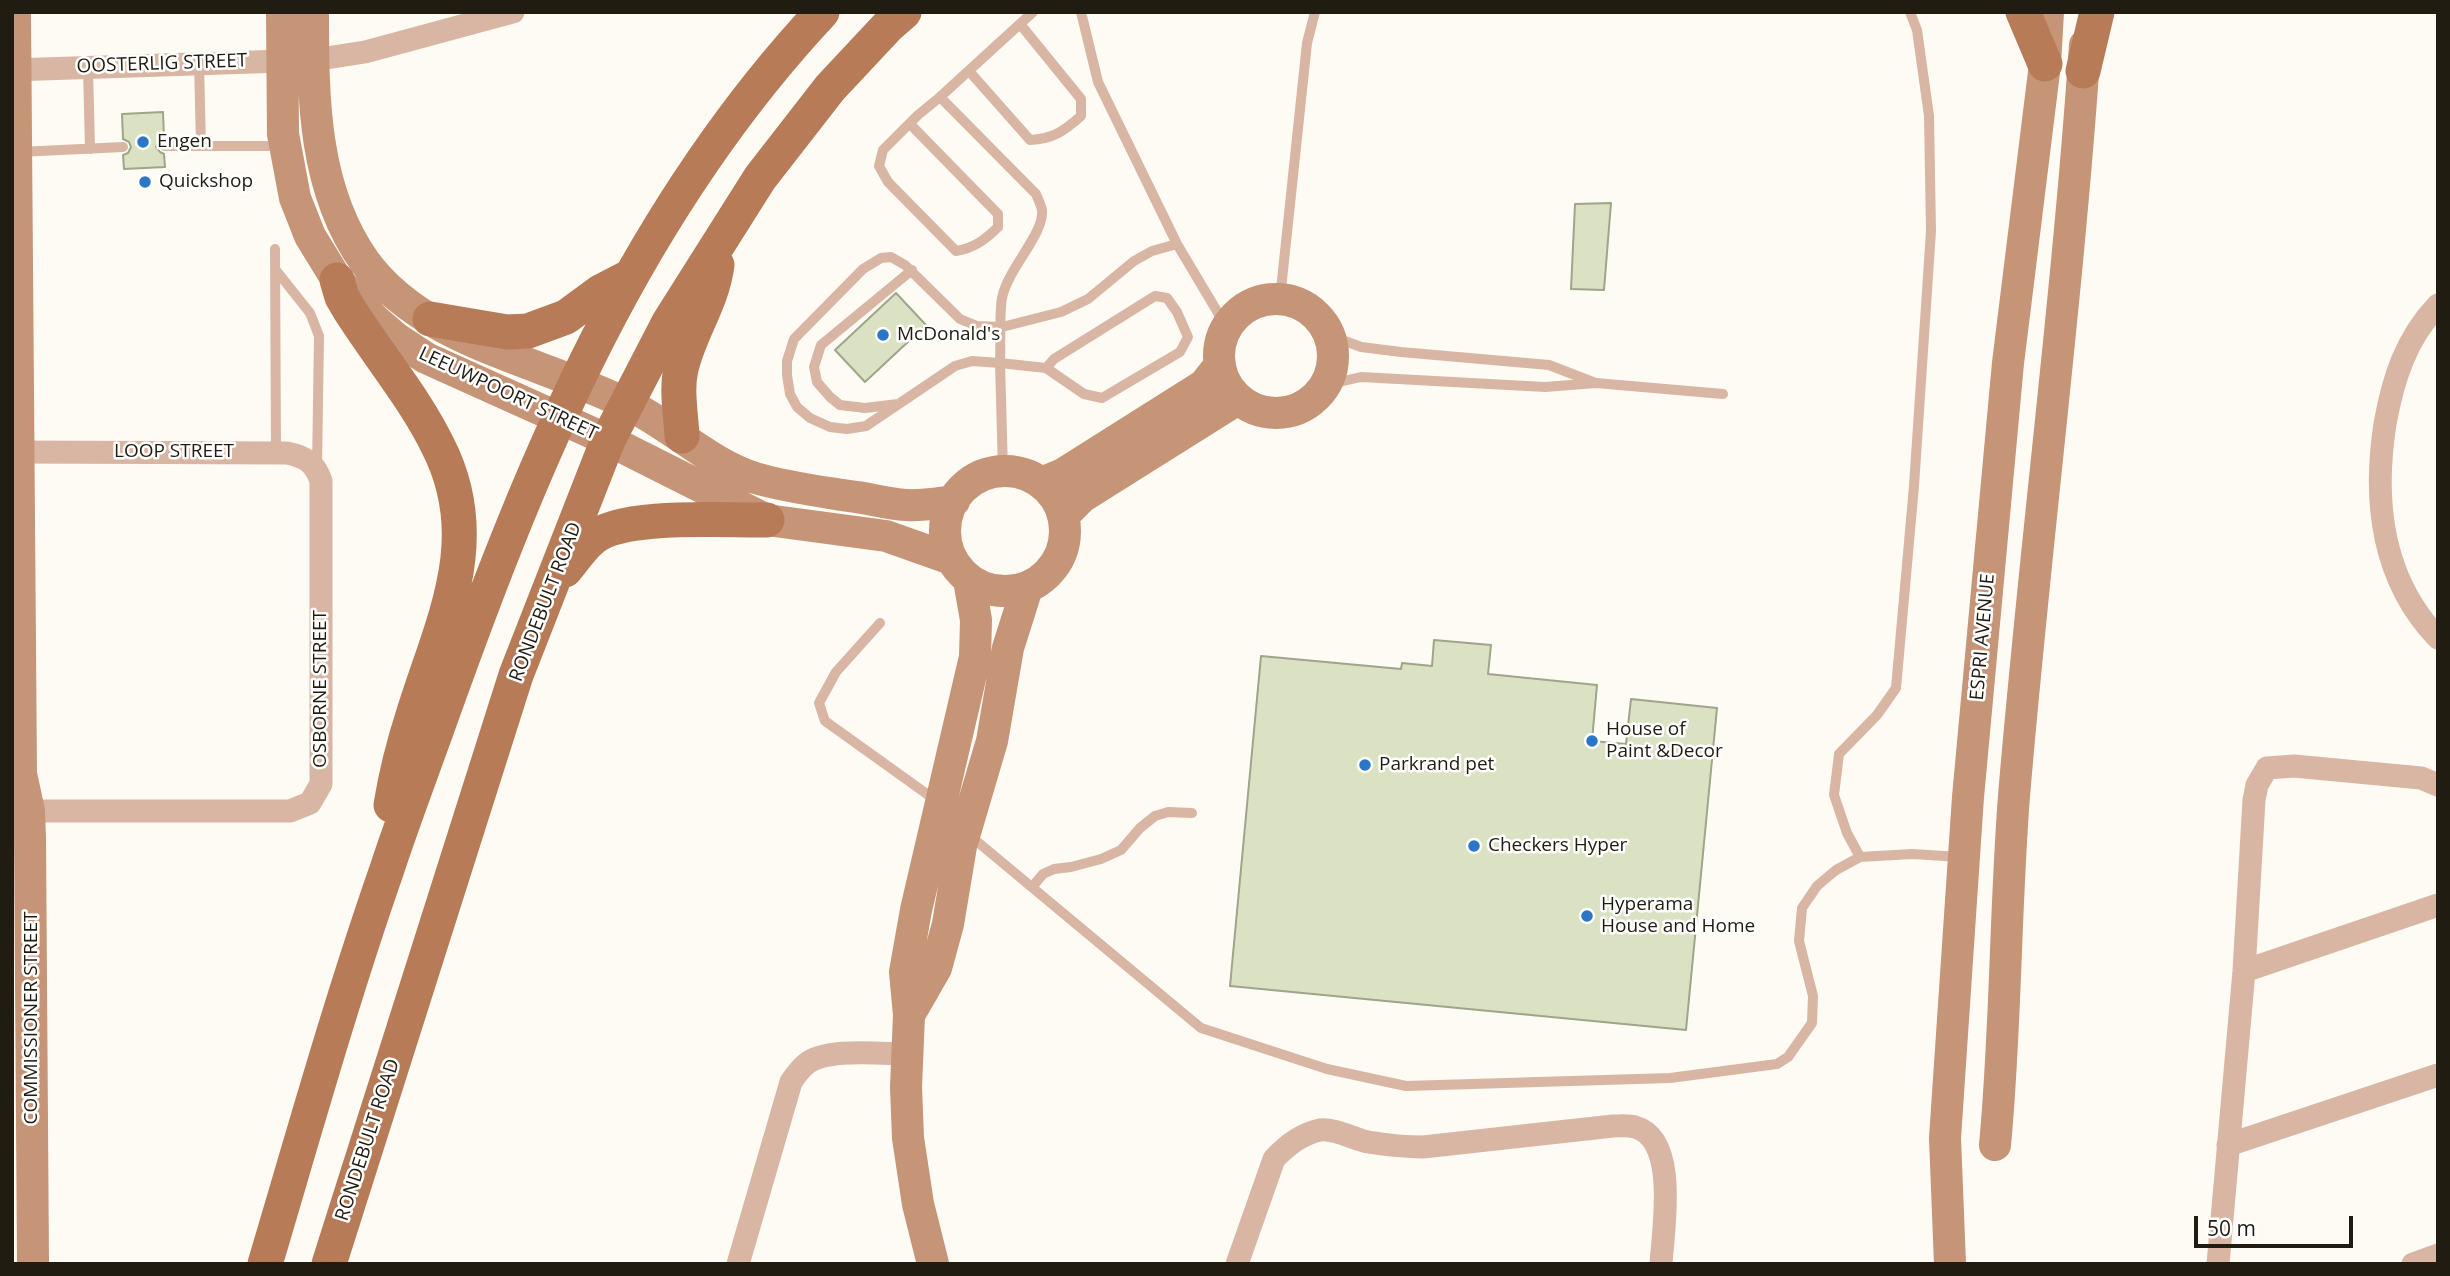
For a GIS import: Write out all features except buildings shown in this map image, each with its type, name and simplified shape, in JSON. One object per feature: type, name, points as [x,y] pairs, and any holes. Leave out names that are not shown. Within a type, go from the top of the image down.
[{"type":"main road","points":[[265,1264],[385,875],[475,621],[557,419],[629,277],[672,205],[724,129],[778,60],[822,12]]},
{"type":"main road","name":"RONDEBULT ROAD","points":[[329,1264],[516,675],[608,440],[669,322],[760,178],[830,88],[904,12]]},
{"type":"main road","points":[[2023,12],[2045,64]]},
{"type":"main road","points":[[2083,71],[2097,12]]},
{"type":"main road","points":[[682,436],[679,384],[681,369],[713,290],[719,240]]},
{"type":"main road","points":[[430,319],[507,332],[528,331],[566,317],[600,292],[629,277]]},
{"type":"main road","points":[[337,280],[349,309],[412,399],[439,447],[457,508],[459,552],[454,592],[401,756],[391,808],[385,875]]},
{"type":"main road","points":[[554,582],[593,538],[609,529],[647,521],[767,520]]},
{"type":"main road","points":[[239,1264],[262,1220],[317,1093]]},
{"type":"street","name":"COMMISSIONER STREET","points":[[15,12],[15,452],[21,774],[18,810],[33,1264]]},
{"type":"street","name":"LEEUWPOORT STREET","points":[[282,12],[316,127],[324,172],[339,213],[365,261],[393,293],[430,319],[475,342],[627,404],[727,465],[752,477],[787,486],[903,505],[954,501]]},
{"type":"street","name":"LEEUWPOORT STREET","points":[[313,12],[297,60],[285,146],[295,198],[310,236],[337,280],[374,320],[426,358],[608,440],[767,520],[886,536],[960,570]]},
{"type":"street","name":"OOSTERLIG STREET","points":[[14,70],[297,60],[365,52],[476,17],[513,12]]},
{"type":"street","name":"ESPRI AVENUE","points":[[1950,1264],[1945,1139],[1964,857],[2008,363],[2045,64],[2048,12]]},
{"type":"street","points":[[1995,1145],[2002,1073],[2014,797],[2058,367],[2087,12]]},
{"type":"street","points":[[1280,299],[1304,307],[1323,324],[1329,335],[1333,360],[1326,385],[1309,404],[1285,413],[1260,411],[1238,399],[1223,378],[1220,365],[1222,340],[1227,328],[1234,318],[1255,303],[1280,299]]},
{"type":"street","points":[[2438,305],[2420,323],[2400,361],[2388,407],[2380,458],[2379,494],[2392,564],[2404,593],[2438,638]]},
{"type":"street","points":[[1041,483],[1063,474],[1204,385],[1220,365]]},
{"type":"street","points":[[1063,516],[1082,498],[1238,399]]},
{"type":"street","name":"LOOP STREET","points":[[15,452],[276,453],[301,456],[319,474]]},
{"type":"street","points":[[933,1264],[918,1204],[908,1138],[906,1087],[909,1014],[936,968],[948,924],[953,886],[953,818],[975,657],[976,620],[945,533],[946,520],[954,501],[966,485],[977,478],[1003,471],[1017,472],[1041,483],[1059,503],[1063,516],[1064,543],[1060,556],[1044,578],[1027,588],[1007,592],[993,591],[960,570]]},
{"type":"street","name":"OSBORNE STREET","points":[[18,810],[289,811],[310,803],[321,784],[319,474]]},
{"type":"street","points":[[953,818],[992,741],[1008,648],[1027,588]]},
{"type":"street","points":[[2218,1264],[2244,971],[2257,785],[2267,768],[2294,766],[2421,778],[2438,785]]},
{"type":"street","points":[[1964,857],[2014,797]]},
{"type":"street","name":"COMMISSIONER STREET","points":[[12,844],[12,1161]]},
{"type":"street","points":[[2244,971],[2438,905]]},
{"type":"street","points":[[738,1264],[791,1083],[798,1072],[806,1063],[834,1054],[909,1054]]},
{"type":"street","points":[[2228,1145],[2438,1076]]},
{"type":"street","points":[[1237,1264],[1274,1159],[1286,1146],[1301,1137],[1323,1129],[1367,1141],[1402,1147],[1423,1147],[1614,1126],[1635,1127],[1658,1145],[1665,1184],[1661,1264]]},
{"type":"street","points":[[2413,1264],[2438,1255]]},
{"type":"lane","points":[[909,124],[998,215],[998,227],[970,249],[956,251],[888,182],[878,166],[883,150],[909,124],[1033,12]]},
{"type":"lane","points":[[1081,12],[1098,82],[1177,244],[1227,328]]},
{"type":"lane","points":[[1280,299],[1307,43],[1315,12]]},
{"type":"lane","points":[[1860,857],[1847,833],[1834,795],[1839,754],[1877,715],[1896,688],[1914,486],[1931,232],[1929,116],[1917,30],[1910,12]]},
{"type":"lane","points":[[969,71],[1030,140],[1046,139],[1062,133],[1072,125],[1081,116],[1081,99],[1020,24]]},
{"type":"lane","points":[[199,63],[201,146]]},
{"type":"lane","points":[[88,67],[90,149]]},
{"type":"lane","points":[[940,97],[1036,194],[1042,210],[1040,224],[1012,270],[1002,298],[1000,363],[1003,471]]},
{"type":"lane","points":[[164,146],[285,146]]},
{"type":"lane","points":[[16,152],[124,147]]},
{"type":"lane","points":[[1046,368],[1054,359],[1155,296],[1167,298],[1177,312],[1188,337],[1180,352],[1102,398],[1084,394],[1046,368],[972,361],[955,366],[866,426],[847,429],[830,427],[810,418],[797,407],[790,394],[787,361],[794,339],[799,333],[863,269],[881,258],[891,257],[912,270],[960,319],[977,326],[1002,327],[1060,312],[1088,299],[1135,261],[1152,251],[1177,244]]},
{"type":"lane","points":[[275,248],[276,453]]},
{"type":"lane","points":[[275,269],[310,313],[319,336],[319,474]]},
{"type":"lane","points":[[901,404],[865,408],[840,405],[817,382],[814,367],[821,345],[912,270]]},
{"type":"lane","points":[[1329,335],[1361,347],[1549,365],[1596,383]]},
{"type":"lane","points":[[1326,385],[1361,377],[1545,387],[1596,383],[1723,394]]},
{"type":"lane","points":[[880,623],[836,672],[819,703],[825,721],[953,818],[1202,1028],[1327,1069],[1406,1086],[1656,1079],[1764,1067],[1777,1063],[1788,1057],[1812,1023],[1813,996],[1799,941],[1802,908],[1816,886],[1836,870],[1860,857],[1912,854],[1964,857]]},
{"type":"lane","points":[[1034,886],[1043,874],[1054,869],[1101,859],[1121,850],[1140,828],[1155,816],[1168,812],[1192,813]]},
{"type":"place","name":"Engen","points":[[143,142]]},
{"type":"place","name":"Quickshop","points":[[145,182]]},
{"type":"place","name":"McDonald's","points":[[883,335]]},
{"type":"place","name":"House of Paint &Decor","points":[[1592,741]]},
{"type":"place","name":"Parkrand pet","points":[[1365,765]]},
{"type":"place","name":"Checkers Hyper","points":[[1474,846]]},
{"type":"place","name":"Hyperama House and Home","points":[[1587,916]]}]
